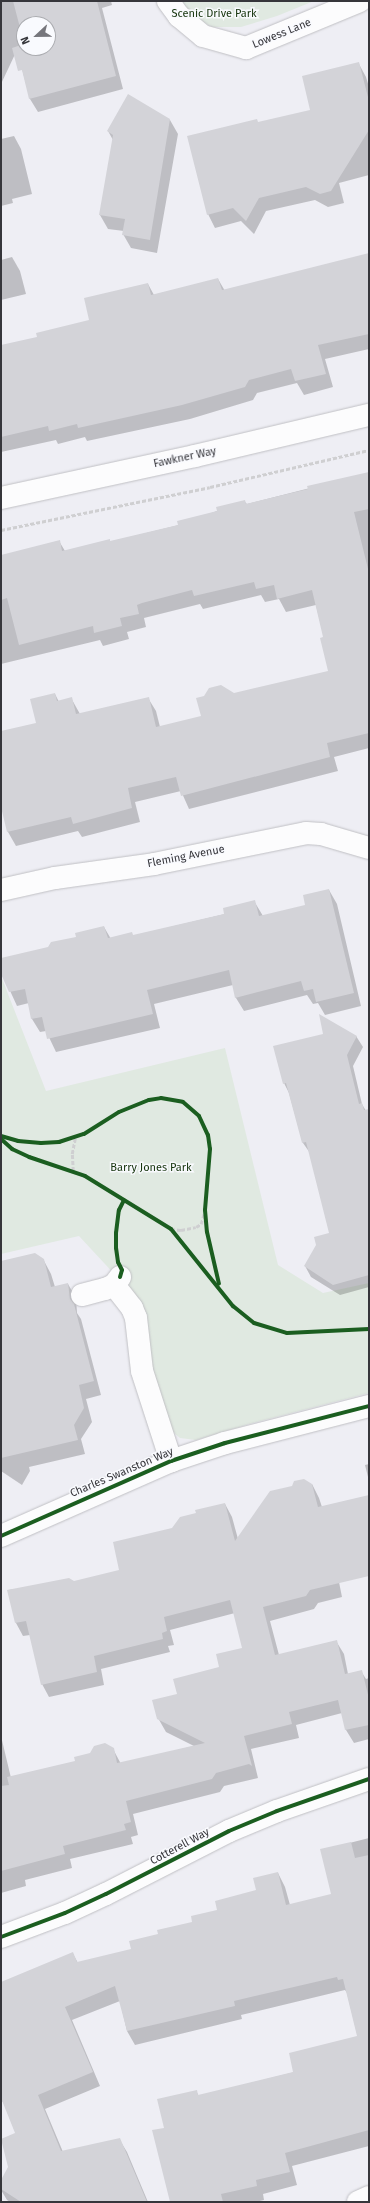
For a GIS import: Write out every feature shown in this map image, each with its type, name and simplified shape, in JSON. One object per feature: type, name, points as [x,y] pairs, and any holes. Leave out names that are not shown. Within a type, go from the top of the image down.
[{"type":"street","name":"Lowess Lane","points":[[168,1],[179,16],[203,36],[246,48],[360,1]]},
{"type":"street","name":"Fawkner Way","points":[[1,498],[369,416]]},
{"type":"street","name":"Fleming Avenue","points":[[1,890],[55,878],[154,864],[306,834],[321,834],[369,848]]},
{"type":"street","points":[[82,1295],[117,1281],[132,1308],[138,1334],[142,1371],[171,1461]]},
{"type":"street","name":"Charles Swanston Way","points":[[1,1536],[171,1461],[225,1443],[369,1406]]},
{"type":"street","name":"Cotterell Way","points":[[1,1936],[65,1912],[106,1894],[229,1831],[270,1814],[369,1779]]},
{"type":"street","points":[[358,2202],[369,2197]]},
{"type":"path","points":[[1,530],[210,487],[369,450]]},
{"type":"path","points":[[70,1139],[80,1136]]},
{"type":"path","points":[[74,1171],[72,1154],[75,1138]]},
{"type":"path","points":[[67,1169],[79,1173]]},
{"type":"path","points":[[171,1229],[181,1230],[196,1227],[201,1224],[206,1202]]},
{"type":"path","points":[[205,1210],[206,1225]]},
{"type":"path","points":[[166,1225],[176,1234]]},
{"type":"green space","name":"Scenic Drive Park","points":[[178,1],[314,1],[277,16],[241,27],[212,27],[192,16]]},
{"type":"green space","name":"Barry Jones Park","points":[[1,976],[46,1091],[225,1048],[278,1265],[323,1293],[369,1283],[369,1393],[253,1423],[196,1440],[180,1438],[170,1428],[130,1291],[79,1236],[1,1254]]},
{"type":"building","points":[[13,1],[97,1],[116,76],[29,99],[22,70],[18,71],[12,48],[16,47],[16,56],[56,56],[56,16],[17,16]]},
{"type":"building","points":[[359,62],[369,101],[369,130],[331,191],[320,194],[306,187],[259,198],[246,221],[233,208],[207,215],[187,136],[257,119],[258,122],[310,110],[302,76]]},
{"type":"building","points":[[128,94],[170,119],[150,240],[122,235],[125,219],[99,215],[113,135],[107,131]]},
{"type":"building","points":[[369,253],[369,334],[318,345],[326,374],[295,381],[291,369],[249,380],[245,387],[182,405],[78,428],[77,424],[49,431],[48,426],[1,437],[1,345],[37,337],[36,333],[89,320],[84,298],[148,283],[151,295],[218,278],[222,290]]},
{"type":"building","points":[[369,472],[369,509],[354,512],[369,573],[369,733],[327,743],[330,757],[181,796],[176,777],[128,788],[132,808],[73,824],[71,817],[7,832],[1,807],[1,731],[36,723],[30,699],[55,693],[57,701],[72,697],[76,714],[149,697],[156,727],[201,716],[196,698],[204,696],[209,688],[221,685],[234,693],[328,671],[320,638],[323,637],[312,590],[277,599],[274,585],[256,589],[254,582],[194,596],[192,590],[142,603],[137,605],[139,614],[120,618],[122,626],[94,633],[93,626],[19,645],[7,598],[1,600],[1,555],[60,540],[62,551],[110,539],[110,541],[178,525],[177,521],[217,511],[216,507],[245,500],[246,504],[308,489],[307,486]]},
{"type":"building","points":[[329,889],[354,993],[316,1002],[313,989],[304,991],[301,981],[235,998],[229,970],[147,990],[153,1014],[47,1039],[42,1017],[31,1019],[25,989],[9,992],[1,974],[1,958],[48,947],[51,942],[76,937],[75,933],[104,926],[108,938],[132,932],[133,935],[224,914],[223,908],[255,900],[259,916],[305,905],[303,895]]},
{"type":"building","points":[[319,1014],[357,1036],[347,1055],[359,1104],[362,1103],[364,1110],[369,1109],[369,1275],[333,1285],[304,1266],[316,1245],[314,1237],[329,1233],[306,1142],[302,1143],[286,1083],[283,1084],[273,1046],[323,1034]]},
{"type":"building","points":[[35,1253],[44,1259],[51,1287],[68,1283],[70,1299],[74,1304],[94,1381],[79,1385],[84,1408],[74,1425],[78,1440],[1,1458],[1,1261]]},
{"type":"building","points":[[304,1479],[312,1484],[318,1507],[369,1495],[369,1576],[310,1590],[306,1596],[263,1607],[275,1655],[337,1640],[345,1674],[362,1670],[369,1699],[369,1725],[345,1730],[338,1700],[289,1712],[292,1724],[244,1736],[252,1766],[249,1764],[216,1773],[212,1779],[126,1801],[131,1822],[124,1824],[126,1830],[63,1846],[65,1854],[1,1871],[1,1786],[9,1785],[7,1777],[75,1761],[74,1757],[90,1753],[94,1746],[105,1743],[114,1748],[117,1763],[205,1743],[157,1719],[152,1700],[177,1694],[173,1679],[219,1667],[216,1654],[242,1648],[230,1600],[164,1617],[167,1631],[162,1633],[163,1639],[94,1656],[97,1672],[41,1685],[26,1621],[15,1623],[7,1590],[69,1578],[74,1581],[119,1570],[113,1542],[172,1528],[180,1517],[196,1513],[195,1510],[225,1503],[235,1541],[270,1491],[292,1486],[294,1481]]},
{"type":"building","points":[[351,1842],[355,1858],[369,1855],[369,2130],[285,2153],[290,2172],[256,2180],[257,2186],[221,2194],[223,2202],[170,2202],[152,2130],[164,2128],[157,2099],[197,2090],[198,2095],[293,2072],[289,2053],[357,2036],[343,1979],[338,1980],[337,1977],[234,2001],[235,2006],[127,2031],[115,1986],[65,2007],[93,2072],[38,2095],[61,2151],[120,2138],[147,2202],[21,2202],[1,2189],[1,2180],[8,2167],[1,2139],[15,2133],[1,2098],[1,1982],[73,1952],[77,1962],[131,1949],[129,1941],[158,1934],[157,1930],[192,1922],[191,1916],[217,1910],[215,1901],[256,1890],[253,1878],[278,1872],[286,1905],[331,1894],[320,1849]]},
{"type":"cycle path","points":[[1,1136],[18,1141],[41,1143],[59,1142],[84,1134],[119,1112],[149,1100],[161,1098],[183,1102],[199,1116],[208,1135],[210,1149],[205,1210],[207,1232],[219,1284]]},
{"type":"cycle path","points":[[1,1139],[12,1149],[29,1157],[85,1176],[171,1229],[233,1306],[254,1323],[287,1333],[369,1329]]},
{"type":"cycle path","points":[[120,1277],[122,1270],[118,1262],[116,1233],[119,1210],[124,1200]]},
{"type":"cycle path","points":[[1,1536],[171,1461],[225,1443],[369,1406]]},
{"type":"cycle path","points":[[1,1937],[65,1913],[106,1894],[229,1831],[277,1811],[369,1779]]}]
